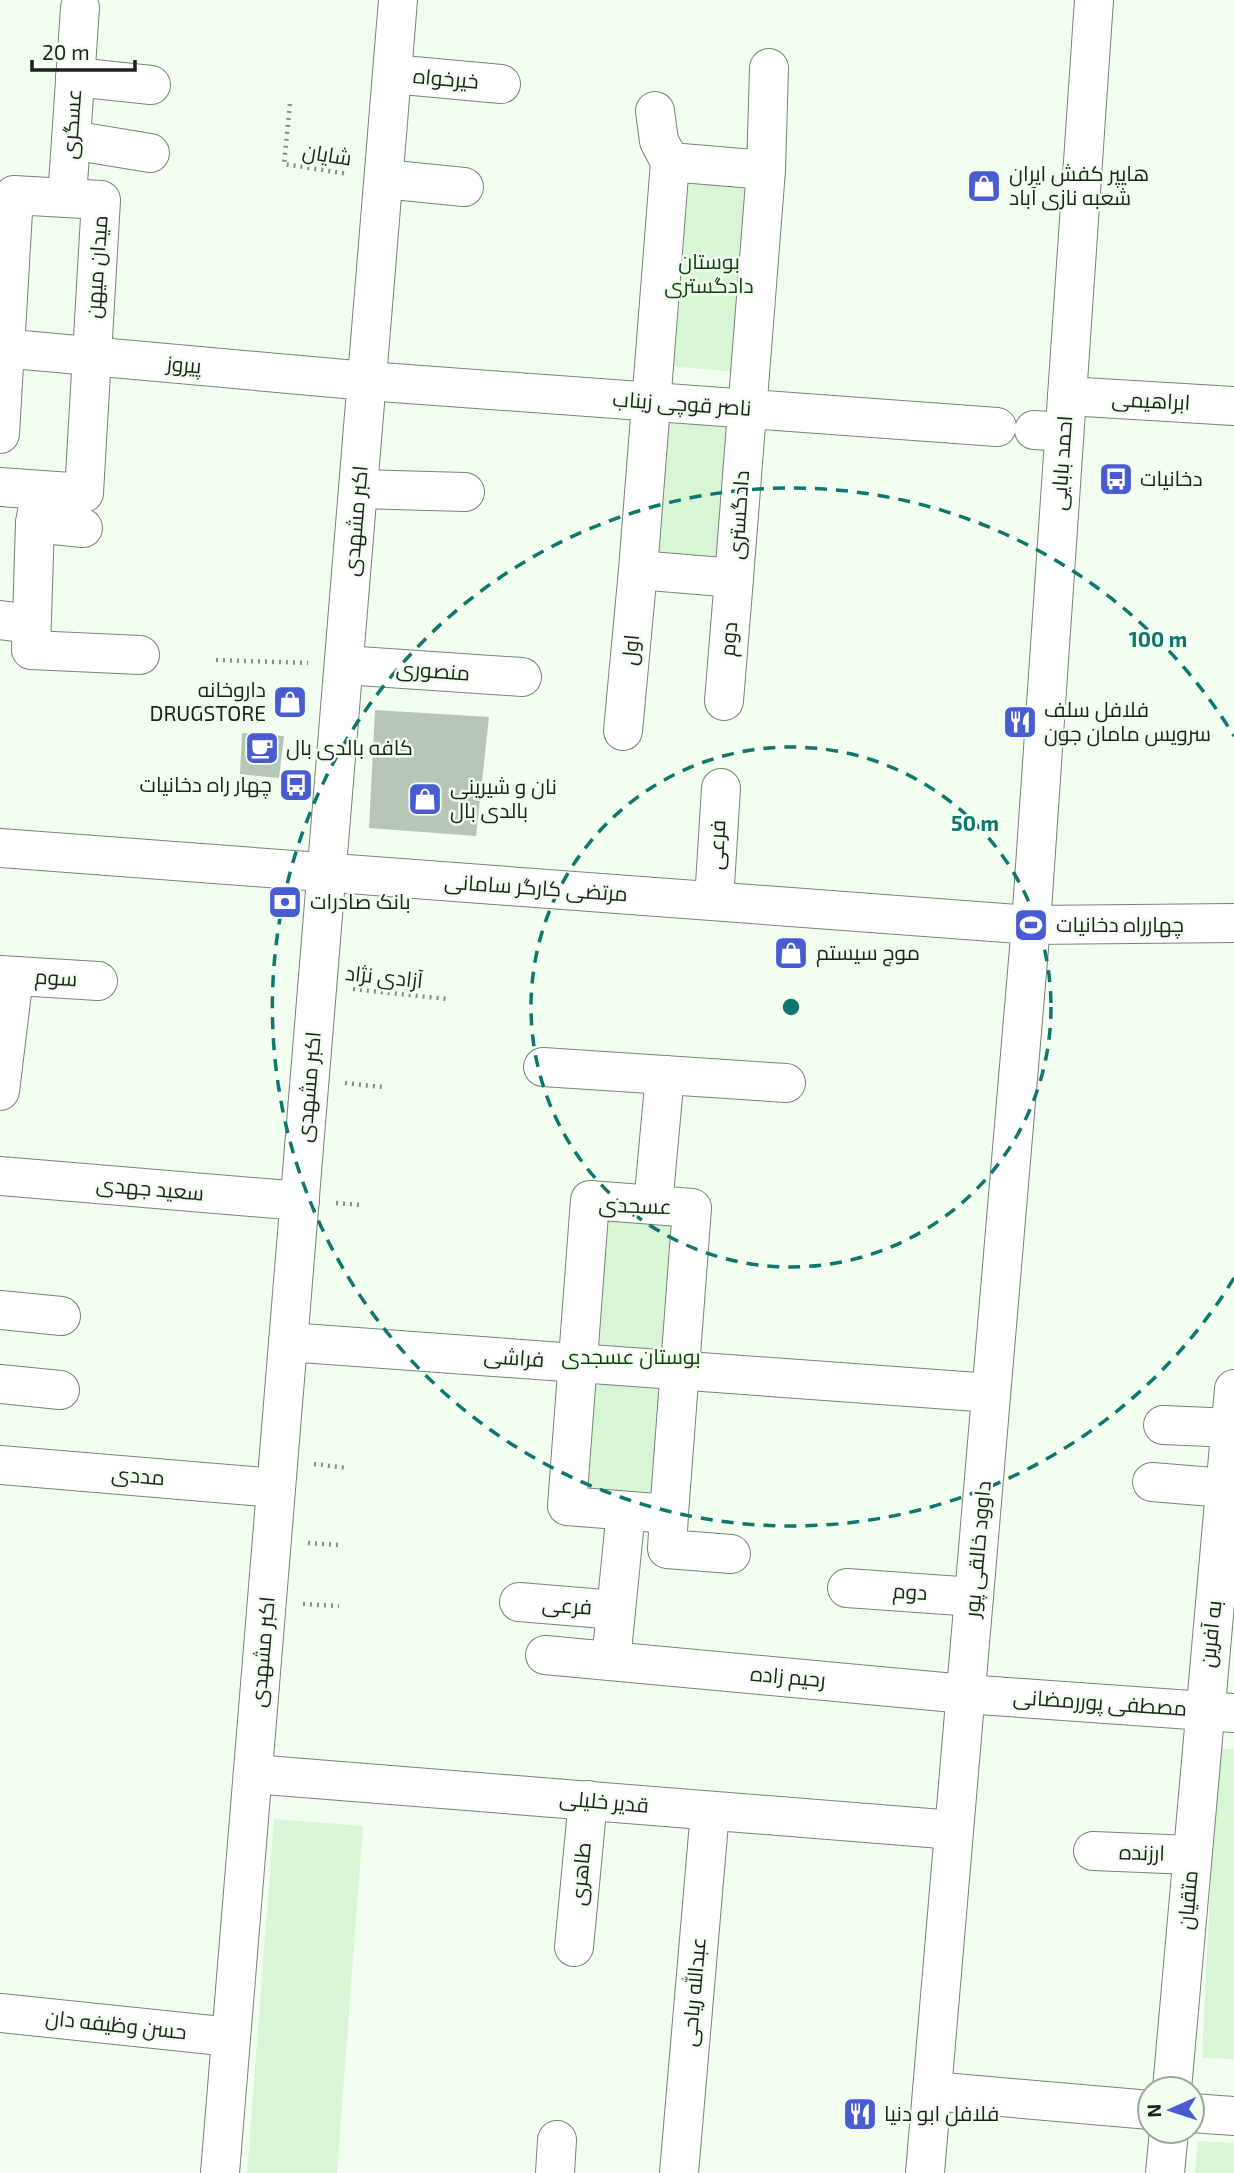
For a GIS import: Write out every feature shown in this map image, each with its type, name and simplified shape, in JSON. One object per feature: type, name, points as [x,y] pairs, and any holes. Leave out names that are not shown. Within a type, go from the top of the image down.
[{"type":"street","name":"اکبر مشهدی","points":[[220,2173],[398,0]]},
{"type":"street","name":"احمد بابایی","points":[[1031,925],[1040,421],[1094,0]]},
{"type":"street","name":"عسگری","points":[[67,198],[80,8]]},
{"type":"street","name":"دادگستری","points":[[638,570],[734,578],[766,170],[769,68]]},
{"type":"street","name":"خیرخواه","points":[[392,74],[501,84]]},
{"type":"street","points":[[75,77],[151,85]]},
{"type":"street","points":[[638,570],[670,162],[659,141],[655,111]]},
{"type":"street","points":[[71,141],[150,153]]},
{"type":"street","points":[[670,162],[766,170]]},
{"type":"street","points":[[384,179],[464,187]]},
{"type":"street","name":"میدان میهن","points":[[0,434],[2,349],[14,195],[101,200],[84,493],[38,507],[0,487]]},
{"type":"street","name":"پیروز","points":[[2,349],[367,381]]},
{"type":"street","name":"ناصر قوچی زیناب","points":[[367,381],[747,409],[1040,421]]},
{"type":"street","name":"ابراهیمی","points":[[1040,421],[1234,406]]},
{"type":"street","points":[[358,489],[465,492]]},
{"type":"street","points":[[83,528],[38,507],[16,622],[31,650],[140,655]]},
{"type":"street","name":"اول","points":[[623,731],[638,570]]},
{"type":"street","name":"دوم","points":[[724,701],[734,578]]},
{"type":"street","name":"منصوری","points":[[344,664],[522,677]]},
{"type":"street","name":"فرعی","points":[[714,901],[721,788]]},
{"type":"street","name":"مرتضی کارگر سامانی","points":[[0,848],[1031,925],[1234,923]]},
{"type":"street","name":"داوود خالقی پور","points":[[925,2173],[1031,925]]},
{"type":"street","points":[[0,1091],[7,975]]},
{"type":"street","name":"سوم","points":[[7,975],[98,981]]},
{"type":"street","points":[[543,1067],[786,1083]]},
{"type":"street","points":[[653,1205],[665,1075]]},
{"type":"street","name":"سعید جهدی","points":[[0,1176],[300,1201]]},
{"type":"street","name":"عسجدی","points":[[590,1200],[653,1205],[692,1208],[669,1514],[567,1506],[590,1200]]},
{"type":"street","points":[[0,1310],[61,1316]]},
{"type":"street","name":"فراشی","points":[[288,1342],[991,1393]]},
{"type":"street","points":[[0,1384],[60,1390]]},
{"type":"street","name":"به آفرین","points":[[1219,1712],[1225,1577],[1225,1488],[1234,1389]]},
{"type":"street","points":[[1163,1425],[1232,1428]]},
{"type":"street","name":"مددی","points":[[0,1465],[276,1488]]},
{"type":"street","points":[[1152,1482],[1225,1488]]},
{"type":"street","points":[[545,1655],[611,1661],[626,1511]]},
{"type":"street","points":[[669,1514],[667,1549],[732,1554]]},
{"type":"street","name":"دوم","points":[[847,1588],[974,1597]]},
{"type":"street","name":"فرعی","points":[[519,1602],[616,1610]]},
{"type":"street","name":"رحیم زاده","points":[[611,1661],[965,1693]]},
{"type":"street","name":"مصطفی پوررمضانی","points":[[965,1693],[1219,1712]]},
{"type":"street","name":"متقیان","points":[[1173,2075],[1191,1856],[1219,1712]]},
{"type":"street","name":"قدیر خلیلی","points":[[253,1774],[954,1830]]},
{"type":"street","name":"طاهری","points":[[574,1947],[588,1800]]},
{"type":"street","name":"عبدالله ریاحی","points":[[679,2173],[710,1811]]},
{"type":"street","name":"ارزنده","points":[[1093,1851],[1191,1856]]},
{"type":"street","name":"حسن وظیفه دان","points":[[0,2013],[231,2037]]},
{"type":"street","points":[[932,2091],[1136,2109]]},
{"type":"street","points":[[1206,2114],[1234,2116]]},
{"type":"street","points":[[1165,2173],[1168,2145]]},
{"type":"path","name":"شایان","points":[[290,104],[284,164],[384,179]]},
{"type":"path","points":[[216,660],[344,664]]},
{"type":"path","name":"آزادی نژاد","points":[[317,986],[447,999]]},
{"type":"green space","name":"بوستان دادگستری","points":[[683,177],[750,183],[736,372],[668,366]]},
{"type":"green space","points":[[670,393],[735,398],[721,563],[656,558]]},
{"type":"green space","name":"بوستان عسجدی","points":[[601,1216],[679,1221],[661,1498],[583,1493]]},
{"type":"green space","points":[[1217,1749],[1234,1749],[1234,2059],[1202,2058]]},
{"type":"green space","points":[[274,1819],[363,1826],[337,2173],[247,2173]]},
{"type":"green space","points":[[1206,2141],[1234,2143],[1234,2173],[1195,2173],[1198,2145],[1206,2145]]},
{"type":"building","name":"نان و شیرینی بالدی بال","points":[[375,710],[489,717],[476,836],[369,828]]},
{"type":"building","name":"کافه بالدی بال","points":[[242,733],[284,736],[279,778],[240,774]]},
{"type":"place","name":"هایپر کفش ایران شعبه نازی آباد","points":[[984,186]]},
{"type":"place","name":"دخانیات","points":[[1116,479]]},
{"type":"place","name":"داروخانه DRUGSTORE","points":[[290,702]]},
{"type":"place","name":"فلافل سلف سرویس مامان جون","points":[[1020,722]]},
{"type":"place","name":"کافه بالدی بال","points":[[262,748]]},
{"type":"place","name":"چهار راه دخانیات","points":[[296,785]]},
{"type":"place","name":"نان و شیرینی بالدی بال","points":[[425,799]]},
{"type":"place","name":"بانک صادرات","points":[[285,902]]},
{"type":"place","name":"چهارراه دخانیات","points":[[1031,925]]},
{"type":"place","name":"موج سیستم","points":[[791,953]]},
{"type":"place","name":"فلافل ابو دنیا","points":[[860,2114]]}]
